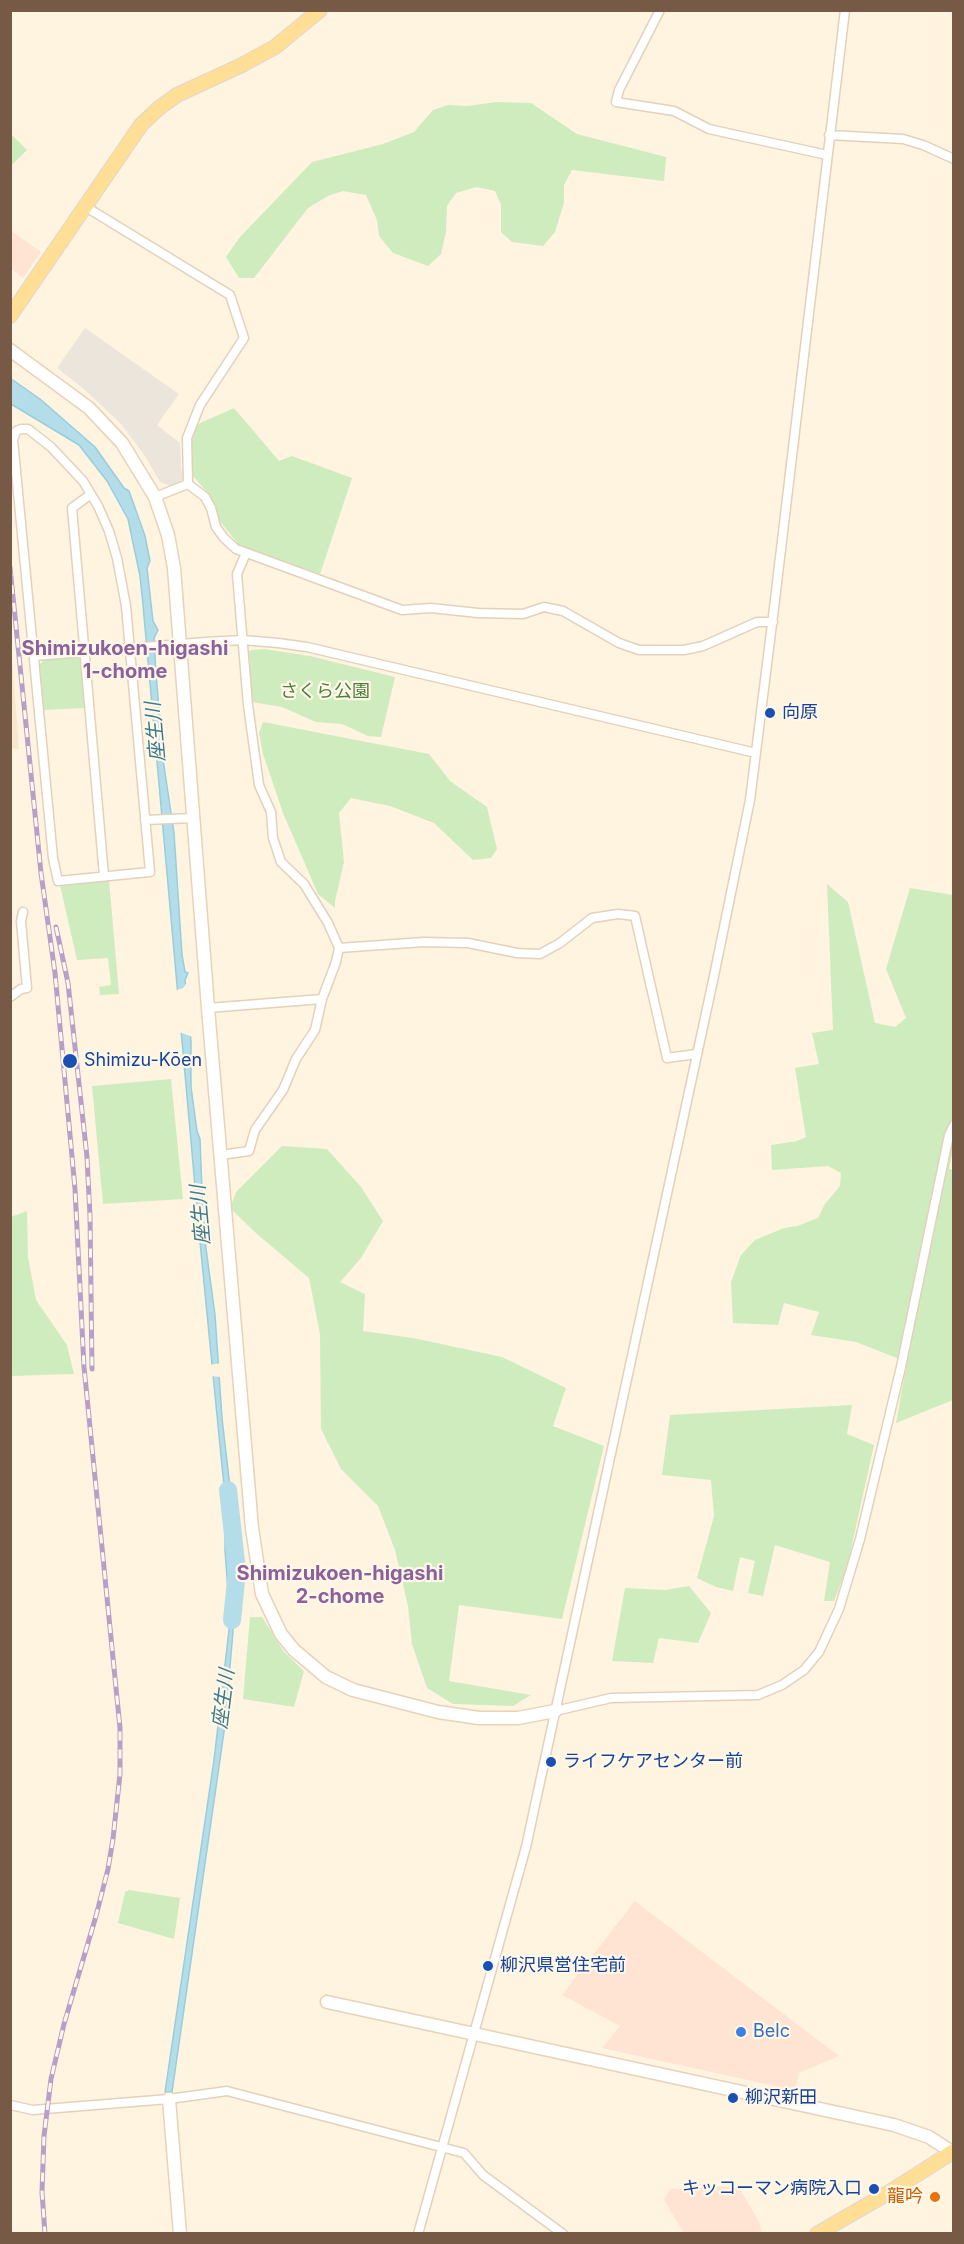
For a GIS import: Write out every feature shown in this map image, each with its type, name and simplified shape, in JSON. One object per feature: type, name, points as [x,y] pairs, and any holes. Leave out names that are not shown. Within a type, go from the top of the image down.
[{"type":"main road","points":[[10,316],[141,124],[177,95],[242,65],[275,46],[320,10]]},
{"type":"main road","points":[[817,2234],[953,2152]]},
{"type":"street","points":[[660,10],[619,90],[616,102],[674,111],[709,129],[827,155]]},
{"type":"street","points":[[418,2234],[522,1864],[740,854],[773,622],[845,10]]},
{"type":"street","points":[[829,135],[903,139],[954,159]]},
{"type":"street","points":[[86,207],[230,295],[244,338],[200,405],[187,438],[188,484]]},
{"type":"street","points":[[10,350],[89,408],[104,423],[127,450],[155,497],[168,535],[174,568],[173,644],[193,818],[256,1568],[262,1594],[281,1634],[310,1665],[326,1677],[353,1690],[438,1712],[478,1718],[518,1718],[611,1698],[758,1695],[782,1685],[804,1670],[819,1652],[839,1609],[860,1539],[901,1366],[947,1146],[954,1125]]},
{"type":"street","points":[[21,429],[28,429],[51,447],[70,466],[91,494],[109,531],[117,558],[134,647],[149,820],[150,872],[58,881],[53,858],[13,454],[13,440],[16,431],[21,429]]},
{"type":"street","points":[[155,497],[188,484]]},
{"type":"street","points":[[188,484],[205,497],[211,508],[216,527],[236,549],[402,610],[431,608],[478,613],[523,614],[544,607],[563,611],[619,643],[639,650],[684,650],[703,646],[757,622],[773,622]]},
{"type":"street","points":[[91,494],[72,508],[104,876]]},
{"type":"street","points":[[221,1155],[249,1151],[255,1130],[283,1090],[296,1059],[315,1030],[322,999],[339,948],[328,923],[304,884],[281,862],[273,838],[271,812],[259,785],[248,705],[237,574],[246,553]]},
{"type":"street","points":[[34,656],[243,640],[307,647],[756,753]]},
{"type":"street","points":[[149,820],[193,818]]},
{"type":"street","points":[[10,997],[27,988],[21,921],[23,912]]},
{"type":"street","points":[[339,948],[424,942],[468,944],[517,953],[540,954],[560,943],[592,918],[618,914],[635,916],[667,1058],[696,1054]]},
{"type":"street","points":[[208,1008],[322,999]]},
{"type":"street","points":[[901,1366],[909,1374]]},
{"type":"street","points":[[327,2002],[894,2125],[929,2137],[953,2152]]},
{"type":"street","points":[[10,2105],[33,2110],[227,2091],[464,2153],[483,2175],[562,2234]]},
{"type":"street","points":[[169,2098],[180,2234]]},
{"type":"shaded area","points":[[10,230],[41,252],[23,278],[11,269]]},
{"type":"shaded area","points":[[85,328],[179,394],[157,425],[180,443],[183,476],[181,481],[171,486],[160,482],[145,456],[121,424],[85,390],[57,368]]},
{"type":"shaded area","points":[[11,647],[19,749],[11,748]]},
{"type":"shaded area","points":[[635,1901],[839,2056],[799,2073],[796,2086],[789,2089],[602,2048],[620,2026],[562,1995]]},
{"type":"shaded area","points":[[738,2186],[759,2222],[762,2233],[684,2233],[664,2200],[670,2189]]},
{"type":"green space","points":[[497,102],[531,103],[577,134],[666,157],[664,181],[572,170],[564,185],[564,203],[555,232],[543,246],[512,242],[501,232],[501,205],[495,191],[476,187],[456,193],[447,206],[446,232],[441,254],[428,266],[393,253],[379,236],[377,220],[366,195],[343,191],[328,196],[308,208],[254,278],[239,278],[226,257],[240,237],[312,162],[383,144],[414,132],[433,110],[448,105],[467,106]]},
{"type":"green space","points":[[11,134],[27,150],[10,166]]},
{"type":"green space","points":[[234,408],[279,461],[292,456],[352,478],[320,574],[240,546],[218,519],[209,494],[192,475],[191,442],[196,425]]},
{"type":"green space","name":"さくら公園","points":[[264,649],[310,656],[395,677],[381,737],[368,736],[342,724],[316,722],[282,707],[252,702],[249,652]]},
{"type":"green space","points":[[78,656],[82,659],[86,708],[42,710],[39,665],[44,660]]},
{"type":"green space","points":[[263,722],[429,754],[450,781],[487,807],[497,849],[491,858],[473,860],[434,823],[390,806],[351,798],[339,813],[344,862],[335,908],[318,894],[283,813],[263,754],[259,733]]},
{"type":"green space","points":[[109,880],[119,994],[100,995],[99,987],[111,985],[108,958],[77,960],[60,885]]},
{"type":"green space","points":[[827,884],[848,902],[875,1023],[895,1027],[906,1018],[886,969],[910,888],[953,895],[954,1145],[949,1169],[954,1170],[953,1400],[896,1423],[907,1362],[856,1342],[811,1335],[819,1312],[784,1303],[778,1325],[733,1323],[731,1282],[741,1255],[755,1240],[818,1218],[825,1204],[840,1186],[841,1173],[828,1166],[772,1170],[771,1145],[797,1141],[806,1137],[795,1068],[819,1064],[812,1033],[833,1030]]},
{"type":"green space","points":[[171,1079],[183,1199],[103,1204],[92,1086]]},
{"type":"green space","points":[[282,1146],[327,1149],[361,1187],[383,1221],[361,1258],[340,1282],[365,1294],[363,1331],[413,1338],[502,1357],[566,1388],[553,1426],[604,1446],[562,1619],[459,1605],[449,1681],[531,1695],[513,1706],[453,1704],[427,1688],[412,1644],[408,1606],[395,1550],[378,1506],[341,1469],[321,1429],[320,1334],[309,1278],[230,1208],[236,1192]]},
{"type":"green space","points":[[27,1211],[28,1257],[36,1300],[67,1345],[74,1374],[11,1376],[11,1217]]},
{"type":"green space","points":[[852,1405],[847,1434],[874,1445],[847,1567],[834,1601],[824,1601],[830,1562],[775,1545],[763,1596],[748,1593],[755,1561],[740,1557],[733,1591],[716,1587],[697,1578],[714,1516],[711,1480],[662,1475],[670,1415]]},
{"type":"green space","points":[[689,1586],[711,1613],[698,1643],[659,1638],[653,1663],[612,1661],[625,1588],[665,1590]]},
{"type":"green space","points":[[250,1617],[262,1617],[284,1652],[304,1671],[294,1707],[243,1699]]},
{"type":"green space","points":[[129,1890],[180,1898],[174,1939],[118,1923],[125,1892]]},
{"type":"water","points":[[10,378],[40,399],[95,447],[124,488],[129,491],[145,536],[150,561],[147,568],[153,621],[158,630],[154,638],[156,674],[164,766],[174,833],[182,955],[185,972],[188,973],[185,980],[191,1041],[191,1087],[200,1139],[205,1241],[215,1315],[222,1418],[231,1496],[235,1608],[225,1725],[172,2092],[165,2092],[214,1760],[229,1630],[229,1605],[225,1550],[225,1495],[143,605],[140,576],[128,519],[107,481],[79,445],[11,404]]},
{"type":"pier","points":[[188,981],[193,1037],[179,1032],[174,991],[183,988]]},
{"type":"pier","points":[[221,1363],[222,1377],[210,1376],[209,1365]]},
{"type":"waterway","name":"座生川","points":[[228,1490],[237,1571],[232,1620]]},
{"type":"railway","points":[[10,567],[41,873],[55,973],[75,1189],[84,1367],[120,1728],[120,1774],[108,1869],[64,2024],[51,2079],[44,2136],[42,2192],[45,2234]]},
{"type":"railway","points":[[56,927],[68,983],[87,1157],[92,1369]]},
{"type":"place","name":"向原","points":[[770,713]]},
{"type":"place","name":"Shimizu-Kōen","points":[[70,1061]]},
{"type":"place","name":"ライフケアセンター前","points":[[551,1762]]},
{"type":"place","name":"柳沢県営住宅前","points":[[488,1966]]},
{"type":"place","name":"Belc","points":[[741,2032]]},
{"type":"place","name":"柳沢新田","points":[[733,2098]]},
{"type":"place","name":"キッコーマン病院入口","points":[[874,2189]]},
{"type":"place","name":"龍吟","points":[[935,2197]]},
{"type":"district","name":"Shimizukoen-higashi 1-chome","points":[[125,660]]},
{"type":"district","name":"Shimizukoen-higashi 2-chome","points":[[340,1586]]}]
